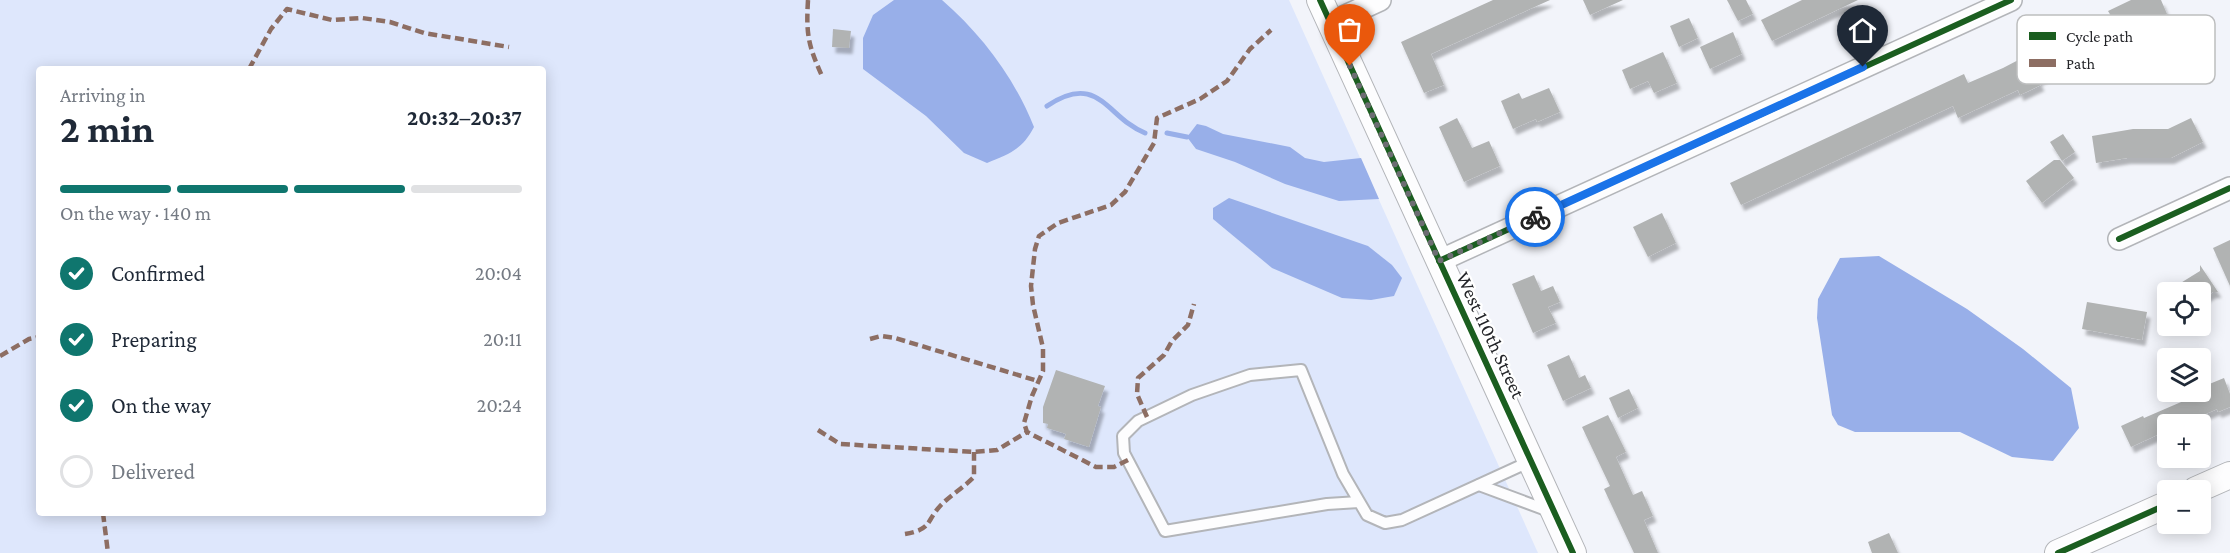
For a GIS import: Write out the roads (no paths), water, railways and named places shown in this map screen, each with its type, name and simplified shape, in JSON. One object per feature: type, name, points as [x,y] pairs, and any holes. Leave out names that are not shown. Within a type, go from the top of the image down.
[{"type":"street","name":"West 110th Street","points":[[1320,0],[1573,553]]},
{"type":"street","points":[[1330,23],[1380,0]]},
{"type":"street","points":[[1439,261],[2011,0]]},
{"type":"street","points":[[2119,239],[2230,188]]},
{"type":"street","points":[[2211,483],[2230,475]]},
{"type":"street","points":[[2058,553],[2157,509]]},
{"type":"lane","points":[[1359,502],[1327,504],[1165,531],[1124,453],[1123,436],[1138,421],[1192,395],[1250,375],[1301,370],[1343,474],[1359,502],[1366,515],[1385,523],[1402,520],[1531,461]]},
{"type":"lane","points":[[1479,485],[1555,513]]},
{"type":"water","points":[[894,0],[942,0],[983,42],[1007,74],[1034,127],[1020,146],[987,163],[964,153],[926,116],[863,69],[863,38],[873,15]]},
{"type":"water","points":[[1197,124],[1223,134],[1290,147],[1305,158],[1324,162],[1361,158],[1379,199],[1339,201],[1285,184],[1235,162],[1196,149],[1187,137]]},
{"type":"water","points":[[1229,198],[1368,246],[1392,265],[1402,278],[1394,296],[1371,300],[1342,298],[1272,268],[1213,219],[1213,208]]},
{"type":"water","points":[[1879,256],[1967,309],[2023,349],[2071,388],[2079,428],[2053,461],[2012,457],[1960,432],[1855,432],[1838,425],[1832,415],[1817,318],[1818,299],[1840,258]]},
{"type":"waterway","points":[[1047,106],[1065,96],[1079,93],[1091,95],[1145,133]]},
{"type":"waterway","points":[[1167,133],[1187,137]]}]
